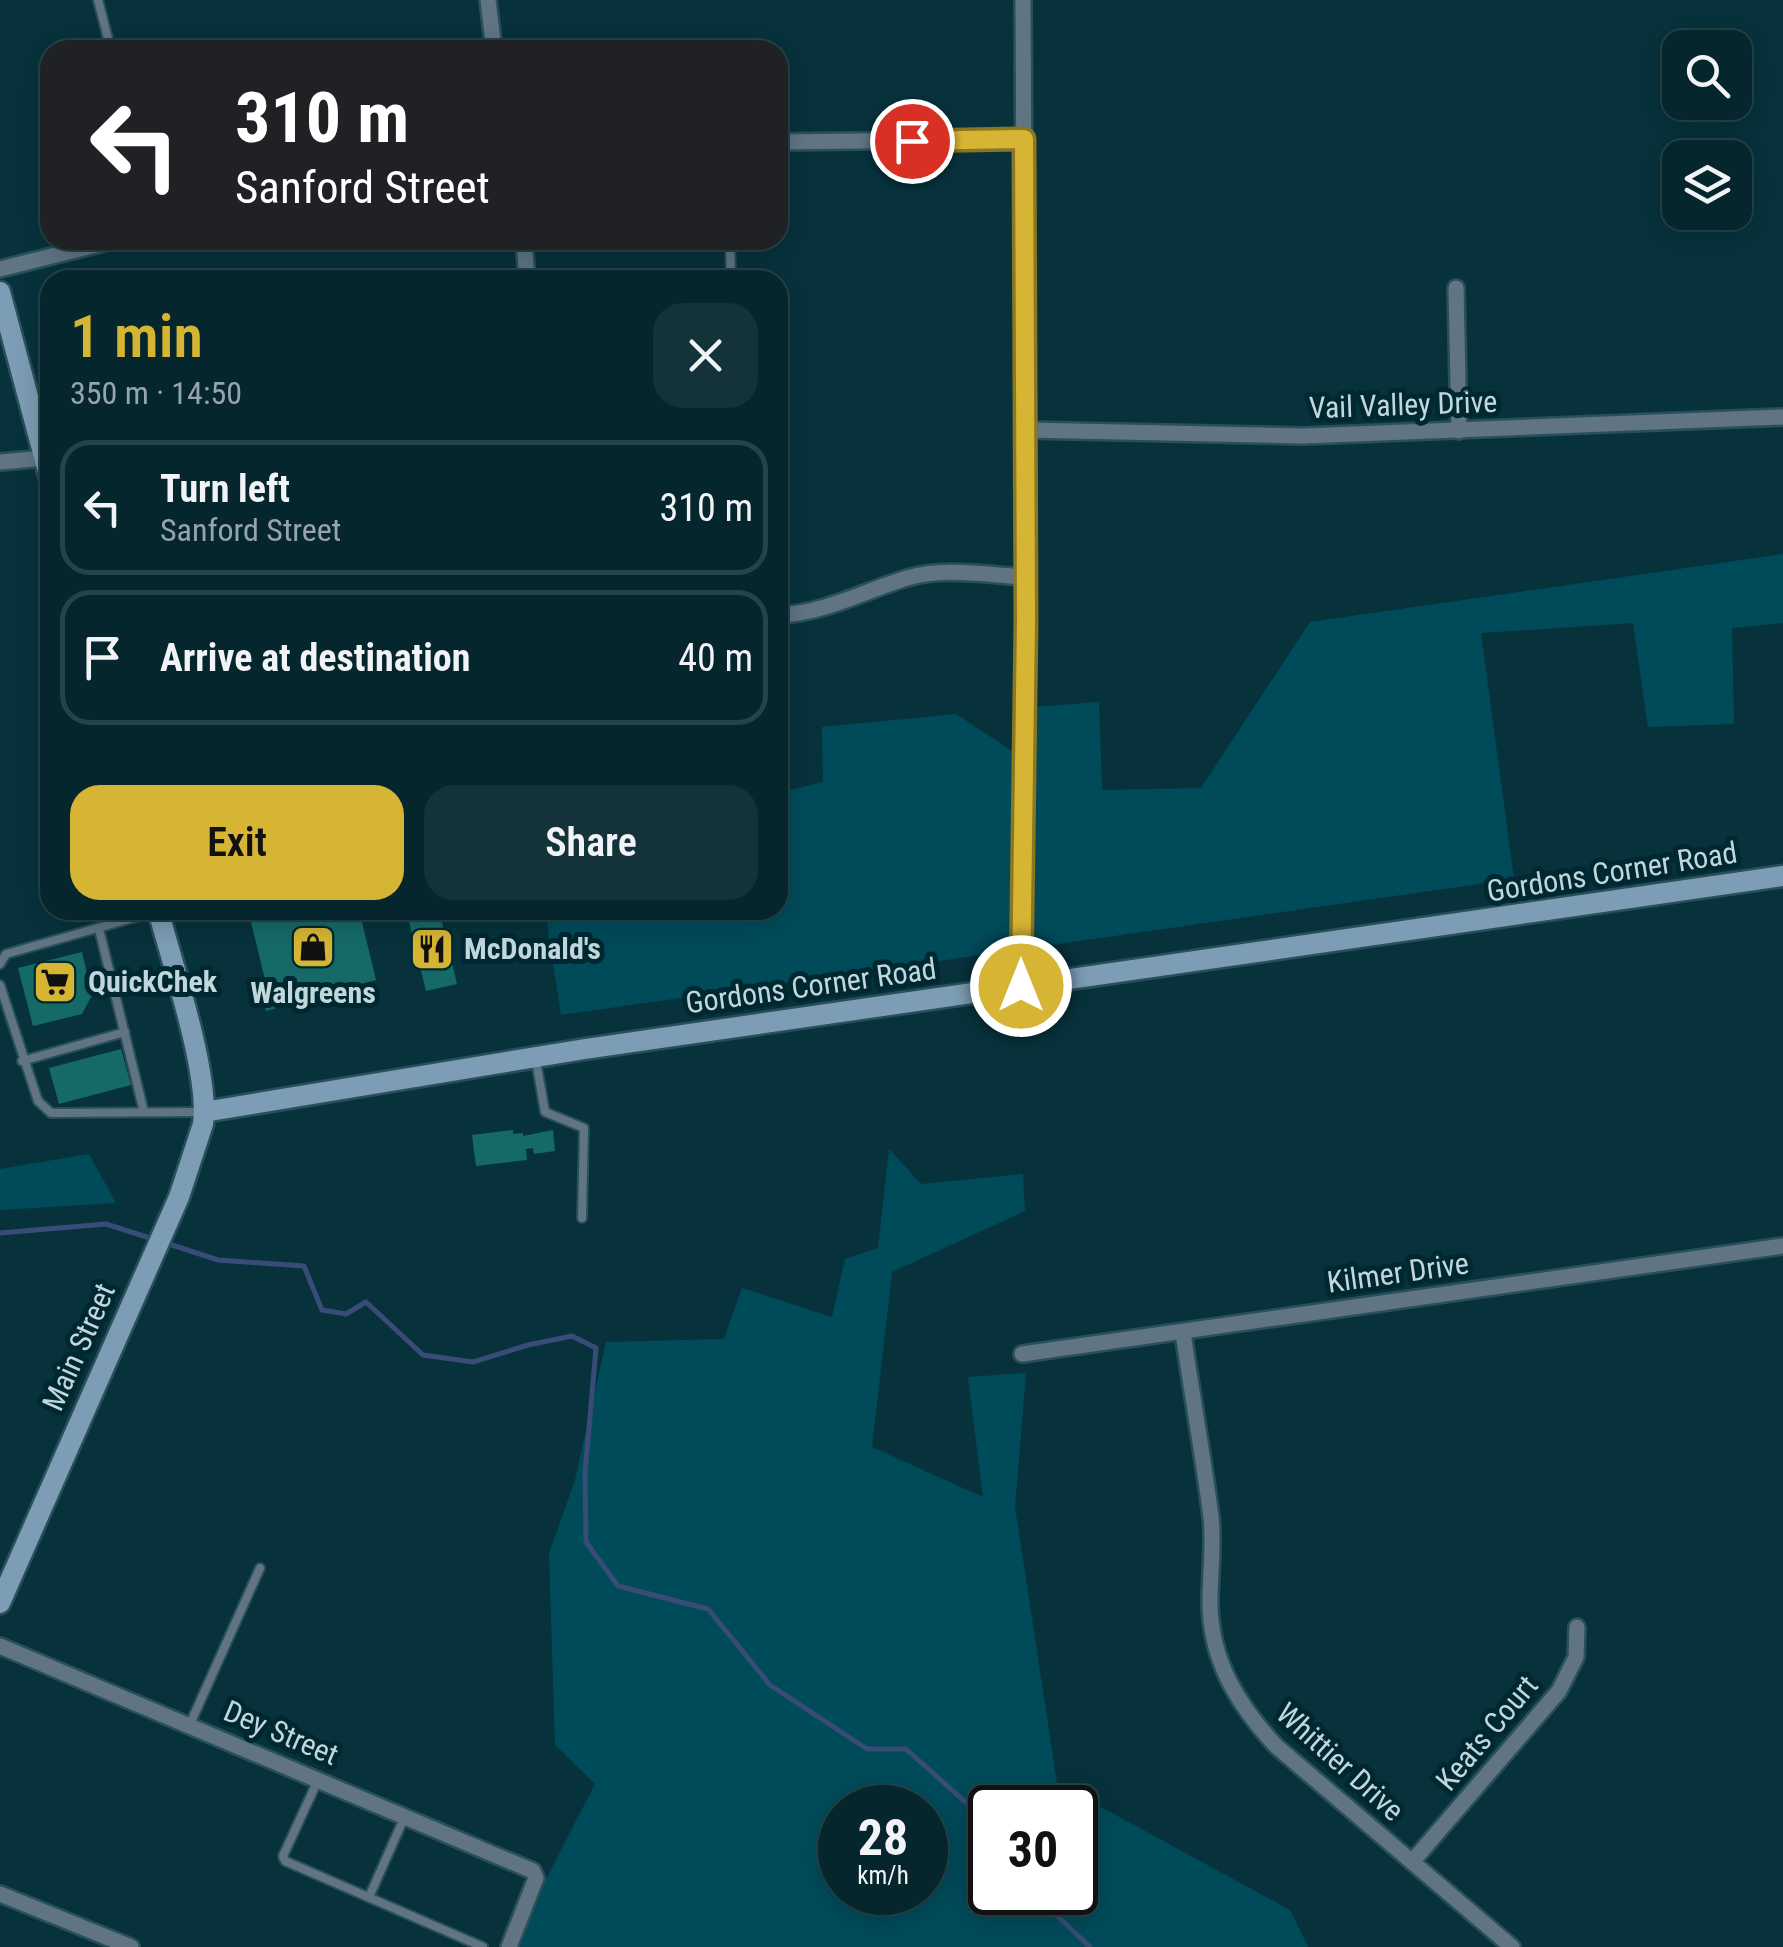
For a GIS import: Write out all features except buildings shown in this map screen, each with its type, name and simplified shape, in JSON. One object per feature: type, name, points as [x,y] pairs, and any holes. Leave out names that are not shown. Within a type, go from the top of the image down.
[{"type":"street","points":[[488,0],[493,40]]},
{"type":"street","points":[[1021,986],[1026,578],[1023,0]]},
{"type":"street","points":[[788,142],[1024,139]]},
{"type":"street","points":[[0,269],[75,250]]},
{"type":"street","points":[[1456,288],[1460,430]]},
{"type":"street","points":[[0,292],[40,443]]},
{"type":"street","name":"Vail Valley Drive","points":[[1026,430],[1304,436],[1783,418]]},
{"type":"street","points":[[0,462],[40,458]]},
{"type":"street","points":[[788,614],[910,577],[947,572],[1026,578]]},
{"type":"street","name":"Gordons Corner Road","points":[[204,1112],[536,1056],[1783,876]]},
{"type":"street","points":[[161,920],[198,1064],[204,1112]]},
{"type":"street","name":"Main Street","points":[[0,1603],[171,1214],[204,1112]]},
{"type":"street","name":"Kilmer Drive","points":[[1022,1354],[1783,1246]]},
{"type":"street","name":"Whittier Drive","points":[[1183,1333],[1211,1521],[1212,1628],[1225,1675],[1250,1718],[1276,1746],[1512,1947]]},
{"type":"street","name":"Keats Court","points":[[1412,1862],[1559,1691],[1576,1657],[1577,1627]]},
{"type":"street","name":"Dey Street","points":[[0,1646],[533,1871],[536,1878],[509,1947]]},
{"type":"street","points":[[0,1894],[131,1947]]},
{"type":"lane","points":[[98,0],[108,40]]},
{"type":"lane","points":[[0,964],[6,954],[127,920]]},
{"type":"lane","points":[[99,929],[144,1112]]},
{"type":"lane","points":[[0,985],[38,1101],[51,1112],[204,1112]]},
{"type":"lane","points":[[22,1061],[124,1032]]},
{"type":"lane","points":[[536,1056],[546,1112],[584,1128],[582,1218]]},
{"type":"lane","points":[[190,1724],[260,1568]]},
{"type":"lane","points":[[319,1779],[283,1859],[483,1947]]},
{"type":"lane","points":[[369,1897],[405,1816]]},
{"type":"shaded area","points":[[1783,554],[1783,623],[1732,628],[1734,724],[1648,727],[1633,623],[1481,633],[1514,879],[561,1015],[547,920],[788,920],[788,791],[823,782],[822,727],[956,714],[1024,759],[1030,678],[1034,707],[1099,702],[1102,790],[1201,788],[1310,622]]},
{"type":"shaded area","points":[[889,1149],[921,1184],[1023,1174],[1025,1211],[892,1272],[872,1447],[983,1497],[968,1377],[1026,1373],[1015,1507],[1057,1783],[1061,1785],[968,1785],[968,1915],[1098,1915],[1098,1805],[1290,1910],[1308,1947],[511,1947],[595,1784],[555,1745],[549,1554],[575,1480],[606,1342],[724,1339],[742,1288],[832,1317],[845,1259],[878,1248]]},
{"type":"shaded area","points":[[89,1154],[116,1203],[0,1210],[0,1169]]},
{"type":"waterway","points":[[0,1233],[106,1224],[156,1240]]},
{"type":"waterway","points":[[166,1243],[218,1260],[304,1266],[322,1310],[346,1314],[366,1302],[423,1355],[473,1362],[572,1336],[596,1348],[585,1474],[586,1542],[618,1586],[708,1609],[770,1685],[867,1749],[906,1749],[968,1804]]},
{"type":"waterway","points":[[1056,1915],[1090,1947]]},
{"type":"place","name":"Walgreens","points":[[313,947]]},
{"type":"place","name":"McDonald's","points":[[432,949]]},
{"type":"place","name":"QuickChek","points":[[55,982]]},
{"type":"route","points":[[912,141],[1024,139],[1026,621],[1021,986]]}]
